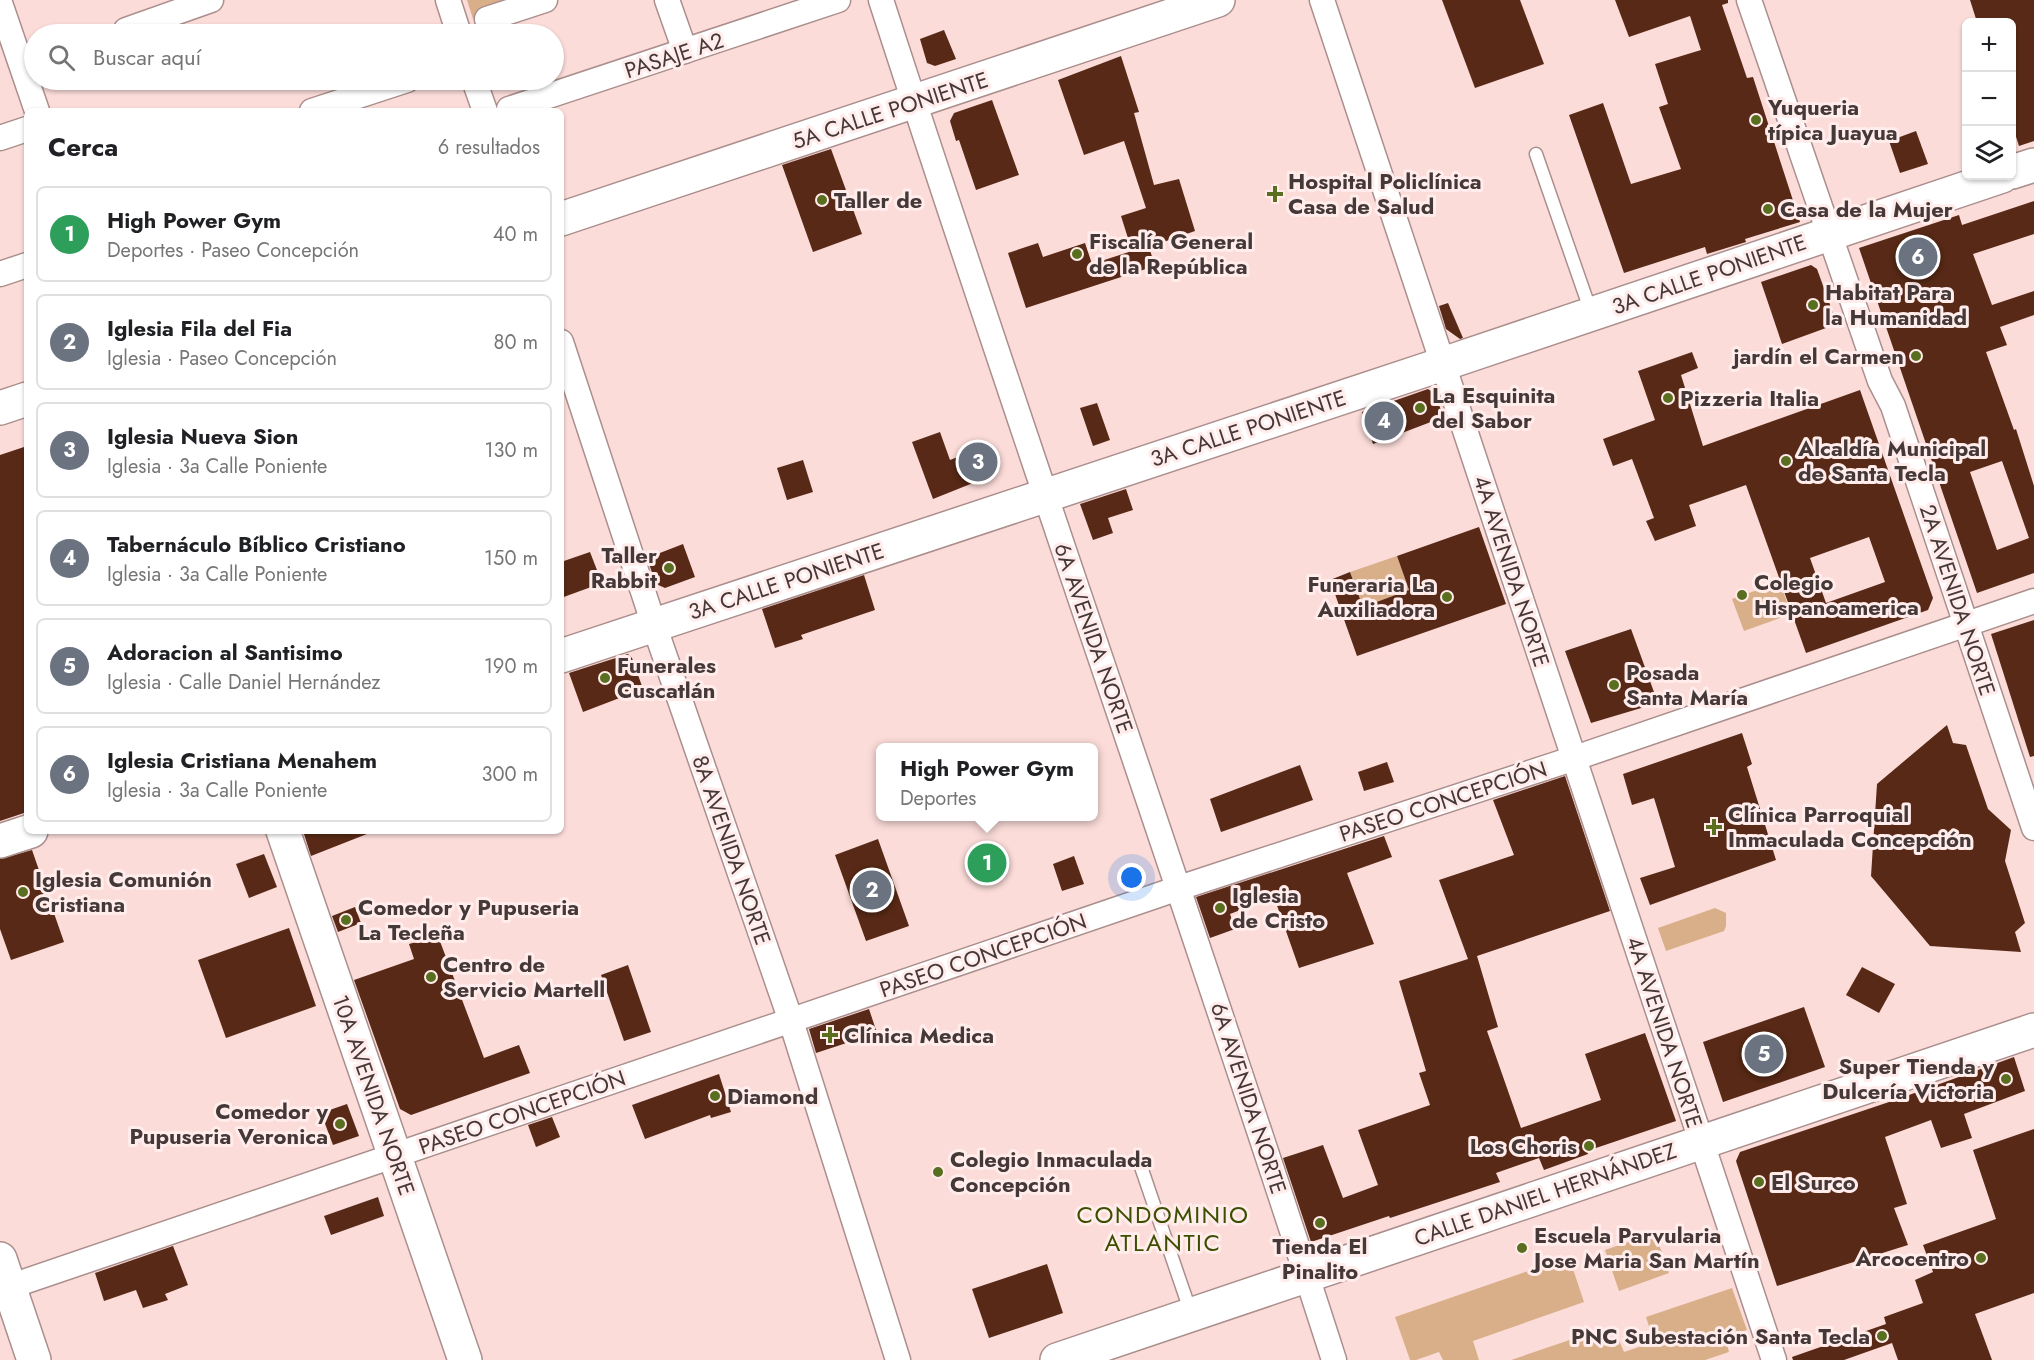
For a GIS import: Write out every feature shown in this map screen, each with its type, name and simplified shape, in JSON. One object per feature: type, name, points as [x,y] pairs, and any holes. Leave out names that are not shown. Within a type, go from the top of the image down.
[{"type":"street","points":[[143,24],[211,0]]},
{"type":"street","points":[[448,0],[456,24]]},
{"type":"street","points":[[487,19],[544,0]]},
{"type":"street","points":[[667,0],[685,51]]},
{"type":"street","name":"PASAJE A2","points":[[512,108],[838,0]]},
{"type":"street","name":"6A AVENIDA NORTE","points":[[881,0],[1179,888],[1334,1360]]},
{"type":"street","name":"5A CALLE PONIENTE","points":[[564,218],[1218,0]]},
{"type":"street","name":"4A AVENIDA NORTE","points":[[1322,0],[1774,1360]]},
{"type":"street","name":"2A AVENIDA NORTE","points":[[1749,0],[1880,381],[1893,406],[2034,828]]},
{"type":"street","points":[[0,3],[24,73]]},
{"type":"street","points":[[30,90],[36,108]]},
{"type":"street","points":[[321,108],[376,90]]},
{"type":"street","points":[[477,90],[483,108]]},
{"type":"street","points":[[0,138],[24,130]]},
{"type":"street","points":[[2016,171],[2034,165]]},
{"type":"street","name":"3A CALLE PONIENTE","points":[[564,655],[1990,180]]},
{"type":"street","points":[[0,274],[24,266]]},
{"type":"street","name":"8A AVENIDA NORTE","points":[[564,351],[654,625],[791,1021],[898,1360]]},
{"type":"street","points":[[0,408],[24,400]]},
{"type":"street","name":"PASEO CONCEPCIÓN","points":[[3,1278],[395,1156],[1179,888],[1575,758],[2034,601]]},
{"type":"street","points":[[0,841],[24,833]]},
{"type":"street","name":"10A AVENIDA NORTE","points":[[284,834],[465,1360]]},
{"type":"street","name":"CALLE DANIEL HERNÁNDEZ","points":[[1057,1360],[2034,1030]]},
{"type":"street","points":[[3,1278],[34,1360]]},
{"type":"lane","points":[[1536,154],[1591,314]]},
{"type":"lane","points":[[1139,1161],[1192,1314]]},
{"type":"shaded area","points":[[467,0],[532,0],[473,19]]},
{"type":"shaded area","points":[[1397,556],[1409,590],[1363,607],[1350,572]]},
{"type":"shaded area","points":[[1780,582],[1791,614],[1744,631],[1732,599]]},
{"type":"shaded area","points":[[1715,908],[1726,913],[1724,931],[1666,951],[1658,928]]},
{"type":"shaded area","points":[[1655,1233],[1669,1273],[1619,1291],[1605,1250]]},
{"type":"shaded area","points":[[1569,1257],[1584,1302],[1473,1341],[1479,1360],[1443,1360],[1439,1352],[1410,1360],[1395,1317]]},
{"type":"shaded area","points":[[1732,1288],[1747,1330],[1725,1337],[1729,1352],[1705,1360],[1511,1360],[1596,1331],[1600,1343],[1618,1338],[1624,1352],[1654,1342],[1646,1317]]},
{"type":"building","points":[[1442,0],[1520,0],[1544,64],[1475,88]]},
{"type":"building","points":[[1615,0],[1728,0],[1728,3],[1722,5],[1747,78],[1753,77],[1800,222],[1745,239],[1746,242],[1707,254],[1705,247],[1624,273],[1569,115],[1603,103],[1631,184],[1681,169],[1659,107],[1668,104],[1655,64],[1701,50],[1690,16],[1629,37]]},
{"type":"building","points":[[1970,0],[2034,0],[2034,141],[2019,146],[2016,137],[2016,18],[1976,18]]},
{"type":"building","points":[[944,30],[956,59],[935,66],[927,63],[920,39]]},
{"type":"building","points":[[1121,56],[1139,112],[1134,113],[1154,185],[1179,179],[1195,231],[1149,247],[1155,266],[1026,308],[1008,253],[1038,243],[1043,257],[1085,243],[1092,264],[1132,251],[1121,216],[1146,208],[1124,141],[1084,155],[1058,80]]},
{"type":"building","points":[[992,100],[1019,175],[976,190],[950,121],[954,113]]},
{"type":"building","points":[[1916,131],[1928,164],[1900,173],[1889,141]]},
{"type":"building","name":"Taller de","points":[[831,149],[862,234],[813,252],[782,165]]},
{"type":"building","points":[[2034,201],[2034,234],[1973,254],[1992,305],[2034,291],[2034,315],[2000,327],[2007,345],[1986,352],[2014,430],[2016,429],[2034,486],[2034,573],[1977,593],[1859,248],[1959,215],[1962,225]],"holes":[[[2002,461],[2029,538],[1997,550],[1970,472]]]},
{"type":"building","name":"Habitat Para la Humanidad","points":[[1811,265],[1817,269],[1837,324],[1782,344],[1761,282]]},
{"type":"building","points":[[1448,303],[1463,338],[1460,339],[1446,329],[1439,306]]},
{"type":"building","points":[[1692,352],[1698,368],[1681,375],[1703,446],[1860,390],[1933,598],[1928,610],[1806,653],[1746,485],[1689,505],[1696,526],[1655,541],[1646,521],[1654,518],[1632,459],[1613,466],[1603,439],[1655,420],[1638,371]],"holes":[[[1869,537],[1885,582],[1826,603],[1810,558]]]},
{"type":"building","points":[[1428,389],[1434,393],[1444,417],[1373,444],[1362,412]]},
{"type":"building","points":[[1097,403],[1110,440],[1093,446],[1080,408]]},
{"type":"building","points":[[940,432],[950,460],[983,447],[991,471],[988,477],[933,499],[912,442]]},
{"type":"building","points":[[24,447],[24,813],[0,821],[0,455]]},
{"type":"building","points":[[803,460],[813,492],[787,500],[777,468]]},
{"type":"building","points":[[1126,489],[1133,510],[1108,518],[1113,533],[1093,540],[1080,504]]},
{"type":"building","name":"Funeraria La Auxiliadora","points":[[1479,527],[1506,604],[1357,656],[1330,580],[1350,572],[1363,607],[1409,590],[1397,556]]},
{"type":"building","name":"Taller Rabbit","points":[[683,544],[695,577],[665,588],[656,584],[647,558]]},
{"type":"building","points":[[590,552],[602,583],[564,597],[564,561]]},
{"type":"building","points":[[864,575],[875,610],[801,635],[803,639],[775,648],[762,609]]},
{"type":"building","points":[[2034,620],[2034,756],[2030,757],[1991,634]]},
{"type":"building","name":"Posada Santa María","points":[[1631,629],[1658,703],[1591,723],[1565,651]]},
{"type":"building","name":"Funerales Cuscatlán","points":[[628,654],[632,658],[643,689],[583,712],[569,673]]},
{"type":"building","points":[[1947,725],[1953,743],[1966,745],[1988,809],[2011,830],[2005,861],[2025,923],[2015,932],[2021,952],[1930,946],[1871,876],[1877,784]]},
{"type":"building","name":"Clínica Parroquial Inmaculada Concepción","points":[[1742,733],[1752,764],[1747,767],[1776,860],[1650,905],[1640,878],[1675,867],[1654,798],[1632,805],[1623,774]]},
{"type":"building","points":[[1387,762],[1394,782],[1364,791],[1358,772]]},
{"type":"building","points":[[1300,765],[1313,800],[1221,832],[1210,799]]},
{"type":"building","points":[[1565,776],[1610,911],[1477,956],[1498,1027],[1487,1031],[1521,1128],[1601,1100],[1585,1054],[1645,1033],[1676,1121],[1587,1151],[1588,1154],[1544,1170],[1539,1158],[1496,1173],[1500,1182],[1311,1242],[1283,1158],[1323,1145],[1343,1198],[1378,1185],[1358,1130],[1430,1105],[1419,1073],[1426,1071],[1399,981],[1468,959],[1439,880],[1514,855],[1493,800]]},
{"type":"building","points":[[304,834],[367,834],[311,856]]},
{"type":"building","points":[[1384,836],[1392,857],[1347,873],[1374,944],[1299,968],[1274,897],[1230,914],[1235,929],[1210,938],[1196,897]]},
{"type":"building","points":[[878,839],[909,926],[866,941],[835,855]]},
{"type":"building","name":"Iglesia Comunión Cristiana","points":[[32,850],[64,942],[11,960],[0,929],[0,859]]},
{"type":"building","points":[[264,854],[277,887],[249,898],[236,864]]},
{"type":"building","points":[[1074,856],[1084,884],[1062,891],[1053,864]]},
{"type":"building","name":"Comedor y Pupuseria La Tecleña","points":[[355,907],[361,923],[338,932],[332,916]]},
{"type":"building","points":[[289,928],[316,1006],[226,1038],[198,960]]},
{"type":"building","points":[[438,936],[484,1058],[519,1045],[530,1073],[411,1115],[400,1109],[354,980],[414,959],[409,944]]},
{"type":"building","points":[[628,965],[651,1032],[624,1041],[601,975]]},
{"type":"building","points":[[1862,967],[1895,984],[1879,1013],[1846,995]]},
{"type":"building","points":[[1804,1007],[1825,1067],[1723,1102],[1703,1042]]},
{"type":"building","name":"Clínica Medica","points":[[869,1009],[877,1033],[816,1053],[809,1029]]},
{"type":"building","points":[[2014,1057],[2025,1091],[1964,1114],[1972,1138],[1941,1148],[1931,1120],[1885,1137],[1907,1204],[1894,1208],[1908,1245],[1777,1286],[1736,1161],[1740,1152]]},
{"type":"building","points":[[719,1074],[731,1112],[711,1118],[710,1115],[645,1139],[632,1105]]},
{"type":"building","name":"Comedor y Pupuseria Veronica","points":[[347,1104],[359,1136],[333,1145],[321,1113]]},
{"type":"building","points":[[552,1117],[560,1137],[536,1147],[528,1125]]},
{"type":"building","points":[[2034,1129],[2034,1293],[1975,1314],[1992,1360],[1898,1360],[1892,1343],[1844,1360],[1793,1360],[1792,1357],[1886,1324],[1884,1317],[1923,1303],[1915,1280],[1933,1272],[1923,1245],[1996,1219],[1973,1150]]},
{"type":"building","points":[[378,1197],[384,1216],[331,1235],[324,1216]]},
{"type":"building","points":[[173,1246],[188,1285],[165,1294],[168,1300],[143,1308],[136,1290],[104,1301],[95,1273]]},
{"type":"building","points":[[1047,1264],[1063,1313],[989,1338],[972,1289]]},
{"type":"place","name":"Yuqueria típica Juayua","points":[[1756,120]]},
{"type":"place","name":"Hospital Policlínica Casa de Salud","points":[[1275,194]]},
{"type":"place","name":"Taller de","points":[[822,200]]},
{"type":"place","name":"Casa de la Mujer","points":[[1768,209]]},
{"type":"place","name":"Fiscalía General de la República","points":[[1077,254]]},
{"type":"place","name":"Iglesia Cristiana Menahem","points":[[1918,257]]},
{"type":"place","name":"Habitat Para la Humanidad","points":[[1813,305]]},
{"type":"place","name":"jardín el Carmen","points":[[1916,356]]},
{"type":"place","name":"Pizzeria Italia","points":[[1668,398]]},
{"type":"place","name":"La Esquinita del Sabor","points":[[1420,408]]},
{"type":"place","name":"Tabernáculo Bíblico Cristiano","points":[[1384,421]]},
{"type":"place","name":"Alcaldía Municipal de Santa Tecla","points":[[1786,461]]},
{"type":"place","name":"Iglesia Nueva Sion","points":[[978,462]]},
{"type":"place","name":"Taller Rabbit","points":[[669,568]]},
{"type":"place","name":"Colegio Hispanoamerica","points":[[1742,595]]},
{"type":"place","name":"Funeraria La Auxiliadora","points":[[1447,597]]},
{"type":"place","name":"Funerales Cuscatlán","points":[[605,678]]},
{"type":"place","name":"Posada Santa María","points":[[1614,685]]},
{"type":"place","name":"Clínica Parroquial Inmaculada Concepción","points":[[1714,827]]},
{"type":"place","name":"High Power Gym","points":[[987,863]]},
{"type":"place","name":"Iglesia Fila del Fia","points":[[872,890]]},
{"type":"place","name":"Iglesia Comunión Cristiana","points":[[23,892]]},
{"type":"place","name":"Iglesia de Cristo","points":[[1220,908]]},
{"type":"place","name":"Comedor y Pupuseria La Tecleña","points":[[346,920]]},
{"type":"place","name":"Centro de Servicio Martell","points":[[431,977]]},
{"type":"place","name":"Clínica Medica","points":[[830,1035]]},
{"type":"place","name":"Adoracion al Santisimo","points":[[1764,1054]]},
{"type":"place","name":"Super Tienda y Dulcería Victoria","points":[[2006,1079]]},
{"type":"place","name":"Diamond","points":[[715,1096]]},
{"type":"place","name":"Comedor y Pupuseria Veronica","points":[[340,1124]]},
{"type":"place","name":"Los Choris","points":[[1589,1146]]},
{"type":"place","name":"Colegio Inmaculada Concepción","points":[[938,1172]]},
{"type":"place","name":"El Surco","points":[[1759,1182]]},
{"type":"place","name":"Tienda El Pinalito","points":[[1320,1223]]},
{"type":"place","name":"Escuela Parvularia Jose Maria San Martín","points":[[1522,1248]]},
{"type":"place","name":"Arcocentro","points":[[1981,1258]]},
{"type":"place","name":"PNC Subestación Santa Tecla","points":[[1882,1336]]},
{"type":"district","name":"CONDOMINIO ATLANTIC","points":[[1163,1229]]}]
